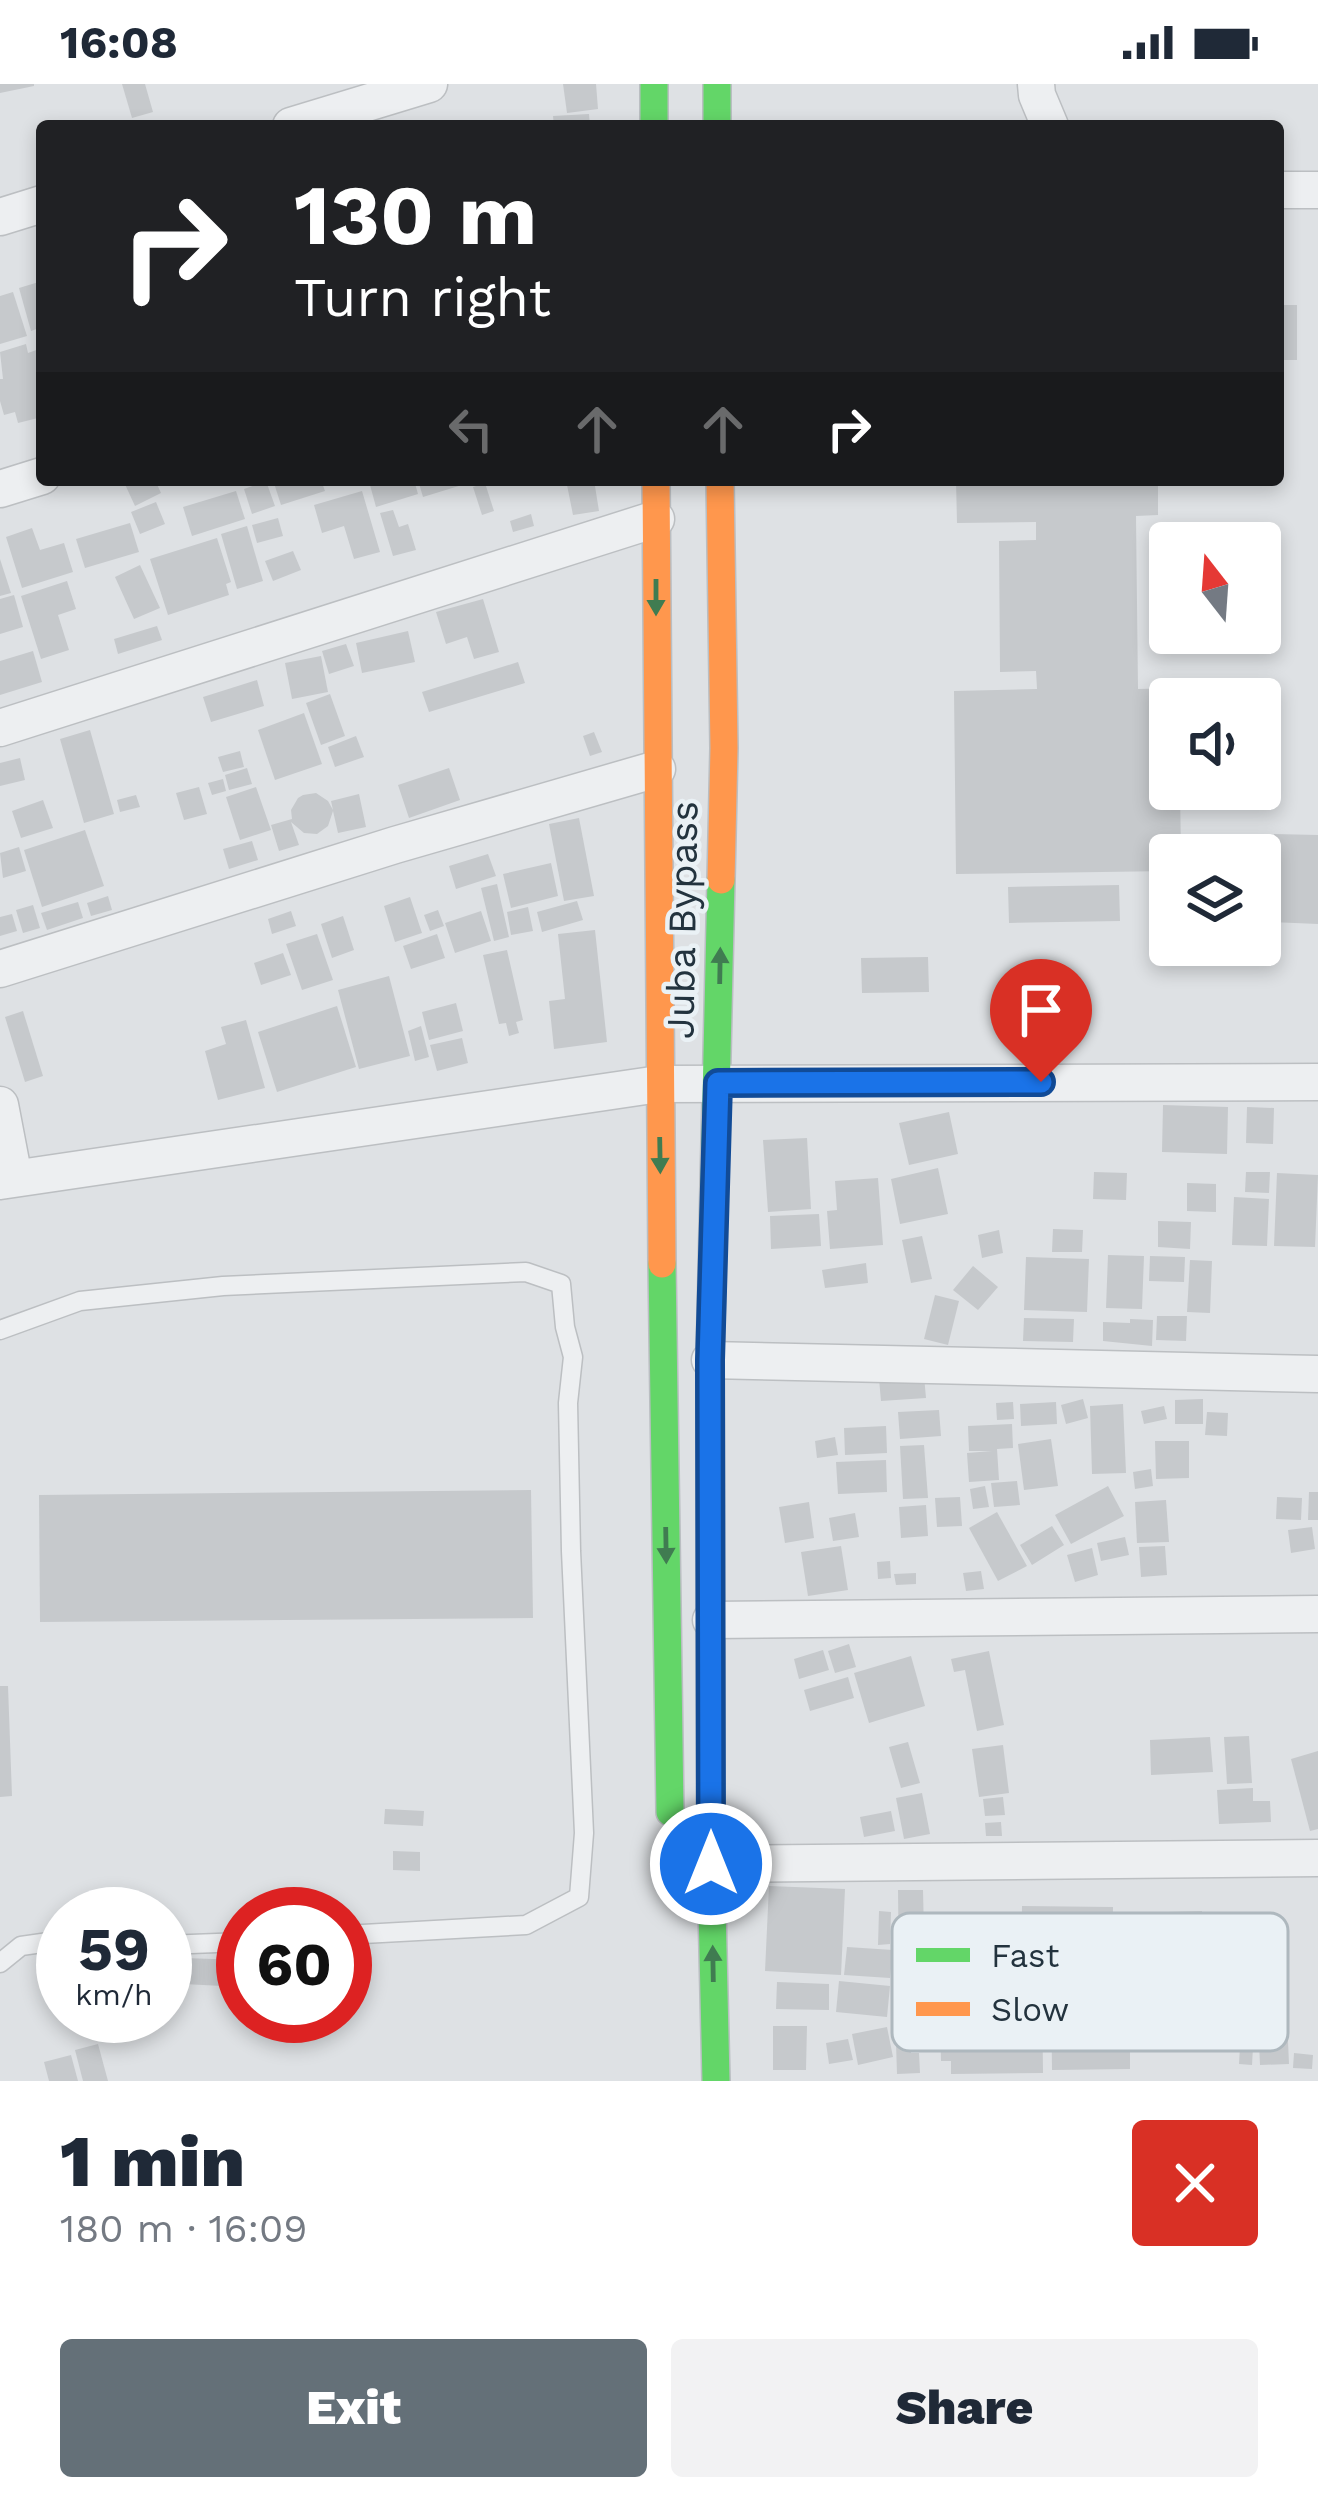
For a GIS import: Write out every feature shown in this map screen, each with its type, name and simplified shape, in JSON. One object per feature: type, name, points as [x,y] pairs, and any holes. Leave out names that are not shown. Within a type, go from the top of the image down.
[{"type":"main road","points":[[654,84],[654,120]]},
{"type":"main road","points":[[717,84],[717,120]]},
{"type":"main road","name":"Juba Bypass","points":[[656,486],[659,1084],[671,1844]]},
{"type":"main road","name":"Juba Bypass","points":[[716,2081],[710,1360],[724,748],[720,486]]},
{"type":"street","points":[[1036,84],[1047,120]]},
{"type":"street","points":[[315,120],[413,96]]},
{"type":"street","points":[[1284,190],[1318,190]]},
{"type":"street","points":[[0,217],[36,206]]},
{"type":"street","points":[[0,489],[36,478]]},
{"type":"street","points":[[0,728],[656,519]]},
{"type":"street","points":[[0,969],[657,769]]},
{"type":"street","points":[[0,1105],[7,1180],[659,1084],[1318,1082]]},
{"type":"street","points":[[710,1360],[1318,1374]]},
{"type":"street","points":[[711,1620],[1318,1614]]},
{"type":"street","points":[[711,1864],[1318,1858]]},
{"type":"lane","points":[[0,1330],[80,1301],[223,1286],[526,1272],[561,1284],[573,1357],[568,1403],[571,1551],[584,1833],[579,1897],[526,1925],[372,1934]]},
{"type":"lane","points":[[0,1963],[21,1946],[36,1944]]},
{"type":"building","points":[[0,84],[34,84],[34,86],[0,93]]},
{"type":"building","points":[[122,84],[145,84],[153,112],[132,118]]},
{"type":"building","points":[[563,84],[596,84],[598,109],[567,113]]},
{"type":"building","points":[[589,114],[590,120],[553,120],[553,116]]},
{"type":"building","points":[[36,283],[36,329],[31,331],[19,288]]},
{"type":"building","points":[[13,292],[27,336],[0,344],[0,296]]},
{"type":"building","points":[[1284,305],[1297,305],[1297,360],[1284,360]]},
{"type":"building","points":[[26,344],[28,353],[36,350],[36,418],[18,423],[15,412],[4,415],[0,352]]},
{"type":"building","points":[[126,486],[158,486],[161,493],[135,506]]},
{"type":"building","points":[[268,486],[275,506],[252,514],[244,489]]},
{"type":"building","points":[[275,486],[323,486],[325,491],[281,505]]},
{"type":"building","points":[[370,486],[416,486],[418,494],[376,507]]},
{"type":"building","points":[[420,486],[459,486],[423,497]]},
{"type":"building","points":[[486,486],[494,511],[482,515],[473,487]]},
{"type":"building","points":[[567,486],[595,486],[599,511],[573,515]]},
{"type":"building","points":[[956,486],[1158,486],[1158,515],[1136,516],[1138,689],[1149,689],[1149,810],[1180,810],[1181,834],[1149,834],[1149,871],[956,874],[954,691],[1037,689],[1036,671],[1000,672],[999,541],[1036,540],[1036,522],[957,523]]},
{"type":"building","points":[[236,491],[245,519],[192,536],[183,507]]},
{"type":"building","points":[[362,491],[380,552],[354,559],[344,526],[322,533],[314,505]]},
{"type":"building","points":[[156,502],[165,524],[140,534],[131,512]]},
{"type":"building","points":[[393,510],[399,527],[408,524],[416,550],[393,556],[380,513]]},
{"type":"building","points":[[531,514],[534,526],[513,532],[510,521]]},
{"type":"building","points":[[278,518],[283,536],[257,543],[252,525]]},
{"type":"building","points":[[130,523],[139,552],[85,568],[76,539]]},
{"type":"building","points":[[247,526],[263,581],[237,589],[221,534]]},
{"type":"building","points":[[32,528],[40,550],[64,543],[73,572],[22,588],[6,537]]},
{"type":"building","points":[[217,538],[231,582],[226,584],[229,595],[168,615],[150,559]]},
{"type":"building","points":[[293,551],[301,570],[273,581],[265,561]]},
{"type":"building","points":[[0,559],[11,593],[0,596]]},
{"type":"building","points":[[140,565],[160,608],[134,619],[115,577]]},
{"type":"building","points":[[67,581],[76,609],[58,615],[69,650],[41,659],[21,596]]},
{"type":"building","points":[[14,595],[23,627],[0,634],[0,599]]},
{"type":"building","points":[[483,599],[499,652],[474,659],[467,637],[446,644],[436,612]]},
{"type":"building","points":[[157,626],[162,640],[118,654],[114,639]]},
{"type":"building","points":[[408,631],[415,662],[362,673],[356,643]]},
{"type":"building","points":[[346,644],[354,666],[329,674],[322,651]]},
{"type":"building","points":[[33,651],[42,682],[0,695],[0,661]]},
{"type":"building","points":[[321,656],[328,692],[292,699],[285,663]]},
{"type":"building","points":[[518,662],[525,683],[429,712],[422,692]]},
{"type":"building","points":[[257,680],[264,706],[211,722],[203,697]]},
{"type":"building","points":[[330,694],[345,736],[321,745],[306,703]]},
{"type":"building","points":[[304,713],[322,764],[275,780],[258,730]]},
{"type":"building","points":[[90,730],[114,814],[84,823],[60,739]]},
{"type":"building","points":[[594,732],[602,752],[590,756],[583,736]]},
{"type":"building","points":[[356,736],[364,757],[335,767],[328,747]]},
{"type":"building","points":[[240,751],[244,767],[223,772],[218,757]]},
{"type":"building","points":[[20,758],[25,780],[0,786],[0,763]]},
{"type":"building","points":[[247,768],[252,784],[229,790],[225,775]]},
{"type":"building","points":[[449,768],[460,800],[409,818],[398,785]]},
{"type":"building","points":[[223,779],[226,791],[212,795],[208,783]]},
{"type":"building","points":[[199,787],[207,814],[184,820],[176,793]]},
{"type":"building","points":[[256,787],[271,830],[240,840],[226,797]]},
{"type":"building","points":[[316,793],[333,810],[331,801],[359,794],[366,827],[338,833],[333,811],[328,826],[317,834],[304,833],[291,822],[299,845],[279,851],[271,825],[292,819],[298,798]]},
{"type":"building","points":[[136,795],[140,807],[120,812],[117,800]]},
{"type":"building","points":[[43,800],[53,828],[21,838],[12,811]]},
{"type":"building","points":[[579,818],[594,896],[564,901],[549,824]]},
{"type":"building","points":[[85,830],[104,886],[42,907],[24,850]]},
{"type":"building","points":[[1281,834],[1318,835],[1318,924],[1281,922]]},
{"type":"building","points":[[252,841],[258,860],[229,869],[223,849]]},
{"type":"building","points":[[19,847],[26,871],[3,878],[0,853]]},
{"type":"building","points":[[488,854],[496,876],[456,889],[449,866]]},
{"type":"building","points":[[551,863],[558,896],[511,908],[503,874]]},
{"type":"building","points":[[497,884],[509,937],[494,941],[481,888]]},
{"type":"building","points":[[1119,885],[1120,921],[1009,923],[1008,887]]},
{"type":"building","points":[[108,896],[112,910],[91,916],[87,903]]},
{"type":"building","points":[[410,897],[422,933],[395,942],[384,906]]},
{"type":"building","points":[[577,901],[583,920],[542,932],[537,912]]},
{"type":"building","points":[[78,902],[83,918],[47,930],[41,913]]},
{"type":"building","points":[[33,905],[40,928],[23,933],[16,910]]},
{"type":"building","points":[[528,907],[533,931],[511,935],[507,912]]},
{"type":"building","points":[[438,910],[444,926],[430,931],[424,915]]},
{"type":"building","points":[[291,911],[296,926],[272,934],[268,919]]},
{"type":"building","points":[[481,911],[491,941],[455,953],[445,923]]},
{"type":"building","points":[[12,914],[17,931],[0,936],[0,917]]},
{"type":"building","points":[[343,916],[354,950],[332,958],[321,924]]},
{"type":"building","points":[[595,930],[607,1042],[554,1049],[549,1001],[565,999],[558,934]]},
{"type":"building","points":[[317,934],[333,980],[302,990],[286,944]]},
{"type":"building","points":[[437,934],[445,958],[411,969],[403,946]]},
{"type":"building","points":[[507,950],[523,1020],[516,1022],[519,1033],[509,1036],[506,1023],[499,1024],[483,955]]},
{"type":"building","points":[[283,953],[291,975],[261,985],[254,963]]},
{"type":"building","points":[[928,957],[929,992],[862,993],[861,958]]},
{"type":"building","points":[[389,976],[410,1056],[359,1069],[338,990]]},
{"type":"building","points":[[456,1003],[463,1031],[429,1040],[422,1012]]},
{"type":"building","points":[[337,1006],[356,1067],[277,1092],[258,1032]]},
{"type":"building","points":[[23,1011],[43,1076],[25,1082],[5,1017]]},
{"type":"building","points":[[246,1020],[265,1088],[218,1100],[205,1051],[226,1044],[221,1027]]},
{"type":"building","points":[[421,1026],[429,1057],[415,1061],[408,1031]]},
{"type":"building","points":[[462,1038],[468,1063],[437,1071],[430,1045]]},
{"type":"building","points":[[1163,1105],[1228,1107],[1227,1154],[1162,1152]]},
{"type":"building","points":[[1247,1107],[1274,1108],[1273,1144],[1246,1143]]},
{"type":"building","points":[[949,1112],[958,1154],[909,1165],[899,1123]]},
{"type":"building","points":[[807,1138],[811,1209],[768,1212],[763,1140]]},
{"type":"building","points":[[938,1168],[948,1214],[900,1224],[891,1179]]},
{"type":"building","points":[[1094,1172],[1127,1173],[1126,1200],[1093,1199]]},
{"type":"building","points":[[1246,1172],[1270,1172],[1269,1193],[1245,1192]]},
{"type":"building","points":[[1277,1173],[1318,1175],[1315,1247],[1274,1246]]},
{"type":"building","points":[[878,1178],[883,1245],[830,1249],[827,1211],[837,1210],[835,1181]]},
{"type":"building","points":[[1187,1183],[1216,1184],[1216,1212],[1187,1211]]},
{"type":"building","points":[[1234,1197],[1269,1199],[1267,1246],[1232,1245]]},
{"type":"building","points":[[819,1214],[821,1246],[771,1249],[770,1216]]},
{"type":"building","points":[[1158,1221],[1191,1222],[1190,1249],[1158,1247]]},
{"type":"building","points":[[1053,1229],[1083,1230],[1082,1252],[1052,1252]]},
{"type":"building","points":[[999,1230],[1003,1253],[982,1258],[978,1235]]},
{"type":"building","points":[[922,1236],[932,1279],[911,1283],[902,1240]]},
{"type":"building","points":[[1108,1255],[1144,1256],[1142,1309],[1106,1308]]},
{"type":"building","points":[[1150,1256],[1185,1257],[1184,1282],[1149,1281]]},
{"type":"building","points":[[1026,1257],[1089,1259],[1087,1312],[1024,1310]]},
{"type":"building","points":[[1190,1260],[1212,1261],[1210,1313],[1187,1312]]},
{"type":"building","points":[[866,1263],[868,1283],[825,1288],[822,1270]]},
{"type":"building","points":[[973,1266],[998,1287],[978,1310],[953,1290]]},
{"type":"building","points":[[935,1295],[959,1301],[948,1345],[924,1339]]},
{"type":"building","points":[[1157,1316],[1187,1316],[1186,1341],[1156,1340]]},
{"type":"building","points":[[1024,1318],[1074,1319],[1073,1342],[1023,1341]]},
{"type":"building","points":[[1130,1319],[1153,1320],[1152,1346],[1103,1341],[1103,1322],[1130,1323]]},
{"type":"building","points":[[924,1376],[926,1398],[881,1401],[879,1379]]},
{"type":"building","points":[[1083,1399],[1088,1418],[1066,1424],[1061,1405]]},
{"type":"building","points":[[1203,1399],[1203,1424],[1175,1424],[1175,1400]]},
{"type":"building","points":[[1013,1402],[1014,1419],[997,1420],[996,1403]]},
{"type":"building","points":[[1056,1402],[1057,1424],[1021,1426],[1020,1404]]},
{"type":"building","points":[[1123,1404],[1126,1473],[1092,1474],[1090,1406]]},
{"type":"building","points":[[1164,1406],[1167,1419],[1144,1424],[1141,1411]]},
{"type":"building","points":[[939,1410],[941,1436],[900,1439],[898,1412]]},
{"type":"building","points":[[1207,1412],[1228,1413],[1227,1436],[1205,1435]]},
{"type":"building","points":[[1012,1424],[1013,1448],[997,1449],[999,1480],[969,1482],[967,1453],[992,1451],[969,1451],[968,1426]]},
{"type":"building","points":[[886,1426],[887,1453],[845,1455],[844,1428]]},
{"type":"building","points":[[835,1437],[838,1455],[817,1458],[815,1441]]},
{"type":"building","points":[[1051,1439],[1058,1486],[1024,1490],[1018,1444]]},
{"type":"building","points":[[1155,1441],[1189,1441],[1189,1478],[1156,1479]]},
{"type":"building","points":[[924,1445],[928,1498],[903,1499],[900,1446]]},
{"type":"building","points":[[886,1460],[887,1492],[838,1494],[836,1462]]},
{"type":"building","points":[[1151,1469],[1153,1486],[1135,1489],[1133,1472]]},
{"type":"building","points":[[1017,1481],[1020,1505],[994,1507],[991,1483]]},
{"type":"building","points":[[985,1486],[989,1507],[973,1509],[970,1489]]},
{"type":"building","points":[[1108,1486],[1124,1516],[1071,1544],[1055,1515]]},
{"type":"building","points":[[531,1490],[533,1618],[40,1622],[39,1495]]},
{"type":"building","points":[[1309,1492],[1318,1492],[1318,1520],[1308,1520]]},
{"type":"building","points":[[960,1497],[962,1526],[937,1527],[935,1498]]},
{"type":"building","points":[[1277,1497],[1302,1498],[1301,1520],[1276,1519]]},
{"type":"building","points":[[1166,1500],[1169,1542],[1137,1543],[1135,1502]]},
{"type":"building","points":[[809,1502],[814,1538],[785,1543],[779,1507]]},
{"type":"building","points":[[926,1505],[928,1536],[901,1538],[899,1507]]},
{"type":"building","points":[[997,1512],[1027,1566],[998,1581],[969,1528]]},
{"type":"building","points":[[855,1513],[859,1537],[833,1541],[829,1518]]},
{"type":"building","points":[[1052,1526],[1064,1545],[1032,1565],[1020,1545]]},
{"type":"building","points":[[1312,1527],[1315,1549],[1291,1553],[1288,1530]]},
{"type":"building","points":[[1125,1537],[1129,1555],[1101,1561],[1097,1543]]},
{"type":"building","points":[[841,1546],[848,1590],[808,1596],[801,1552]]},
{"type":"building","points":[[1165,1546],[1167,1575],[1141,1577],[1139,1547]]},
{"type":"building","points":[[1092,1548],[1098,1575],[1075,1582],[1067,1555]]},
{"type":"building","points":[[890,1561],[891,1578],[878,1579],[877,1562]]},
{"type":"building","points":[[981,1571],[984,1589],[966,1591],[963,1573]]},
{"type":"building","points":[[916,1573],[916,1584],[896,1585],[894,1574]]},
{"type":"building","points":[[849,1644],[856,1667],[835,1673],[828,1651]]},
{"type":"building","points":[[823,1650],[829,1670],[799,1679],[794,1659]]},
{"type":"building","points":[[989,1651],[1004,1725],[977,1731],[965,1670],[954,1672],[951,1659]]},
{"type":"building","points":[[911,1656],[925,1706],[869,1723],[854,1673]]},
{"type":"building","points":[[848,1677],[854,1698],[810,1711],[804,1690]]},
{"type":"building","points":[[0,1686],[8,1686],[12,1796],[0,1797]]},
{"type":"building","points":[[1249,1736],[1252,1783],[1227,1784],[1224,1737]]},
{"type":"building","points":[[1210,1737],[1213,1772],[1151,1775],[1150,1740]]},
{"type":"building","points":[[908,1742],[920,1783],[901,1788],[889,1747]]},
{"type":"building","points":[[1003,1745],[1009,1793],[979,1797],[972,1749]]},
{"type":"building","points":[[1318,1751],[1318,1829],[1310,1831],[1291,1759]]},
{"type":"building","points":[[1253,1788],[1253,1801],[1270,1801],[1271,1822],[1219,1824],[1217,1790]]},
{"type":"building","points":[[922,1793],[930,1834],[904,1839],[896,1798]]},
{"type":"building","points":[[1003,1797],[1005,1815],[985,1816],[983,1799]]},
{"type":"building","points":[[385,1809],[424,1811],[423,1826],[384,1824]]},
{"type":"building","points":[[891,1811],[895,1831],[864,1837],[860,1817]]},
{"type":"building","points":[[1001,1822],[1002,1836],[986,1836],[985,1823]]},
{"type":"building","points":[[393,1851],[420,1852],[420,1871],[393,1870]]},
{"type":"building","points":[[769,1886],[845,1889],[841,1975],[765,1971]]},
{"type":"building","points":[[898,1890],[923,1890],[924,1913],[898,1913]]},
{"type":"building","points":[[1022,1906],[1113,1907],[1113,1913],[1022,1913]]},
{"type":"building","points":[[879,1911],[891,1912],[890,1944],[878,1945]]},
{"type":"building","points":[[847,1947],[892,1950],[890,1978],[844,1975]]},
{"type":"building","points":[[192,1958],[216,1959],[216,1986],[192,1984]]},
{"type":"building","points":[[839,1981],[890,1986],[887,2017],[836,2012]]},
{"type":"building","points":[[777,1982],[829,1984],[829,2010],[776,2009]]},
{"type":"building","points":[[773,2026],[807,2026],[806,2070],[773,2070]]},
{"type":"building","points":[[887,2027],[893,2057],[858,2065],[852,2034]]},
{"type":"building","points":[[848,2039],[853,2060],[829,2064],[826,2043]]},
{"type":"building","points":[[1288,2042],[1289,2064],[1260,2065],[1259,2051],[1288,2051]]},
{"type":"building","points":[[98,2044],[108,2081],[83,2081],[75,2050]]},
{"type":"building","points":[[896,2051],[919,2053],[920,2073],[897,2074]]},
{"type":"building","points":[[941,2051],[1043,2051],[1043,2073],[951,2074],[951,2061],[941,2061]]},
{"type":"building","points":[[1052,2051],[1130,2051],[1130,2069],[1052,2070]]},
{"type":"building","points":[[1240,2051],[1253,2051],[1252,2065],[1239,2064]]},
{"type":"building","points":[[1294,2053],[1313,2055],[1312,2069],[1293,2068]]},
{"type":"building","points":[[71,2055],[78,2081],[49,2081],[44,2062]]},
{"type":"traffic: fast","points":[[654,84],[654,120]]},
{"type":"traffic: fast","points":[[717,84],[717,120]]},
{"type":"traffic: fast","points":[[716,2081],[710,1360],[721,880]]},
{"type":"traffic: fast","points":[[662,1264],[670,1812]]},
{"type":"traffic: slow","points":[[656,486],[662,1264]]},
{"type":"traffic: slow","points":[[720,486],[721,880]]},
{"type":"route","points":[[711,1864],[710,1360],[718,1083],[1041,1082]]}]
